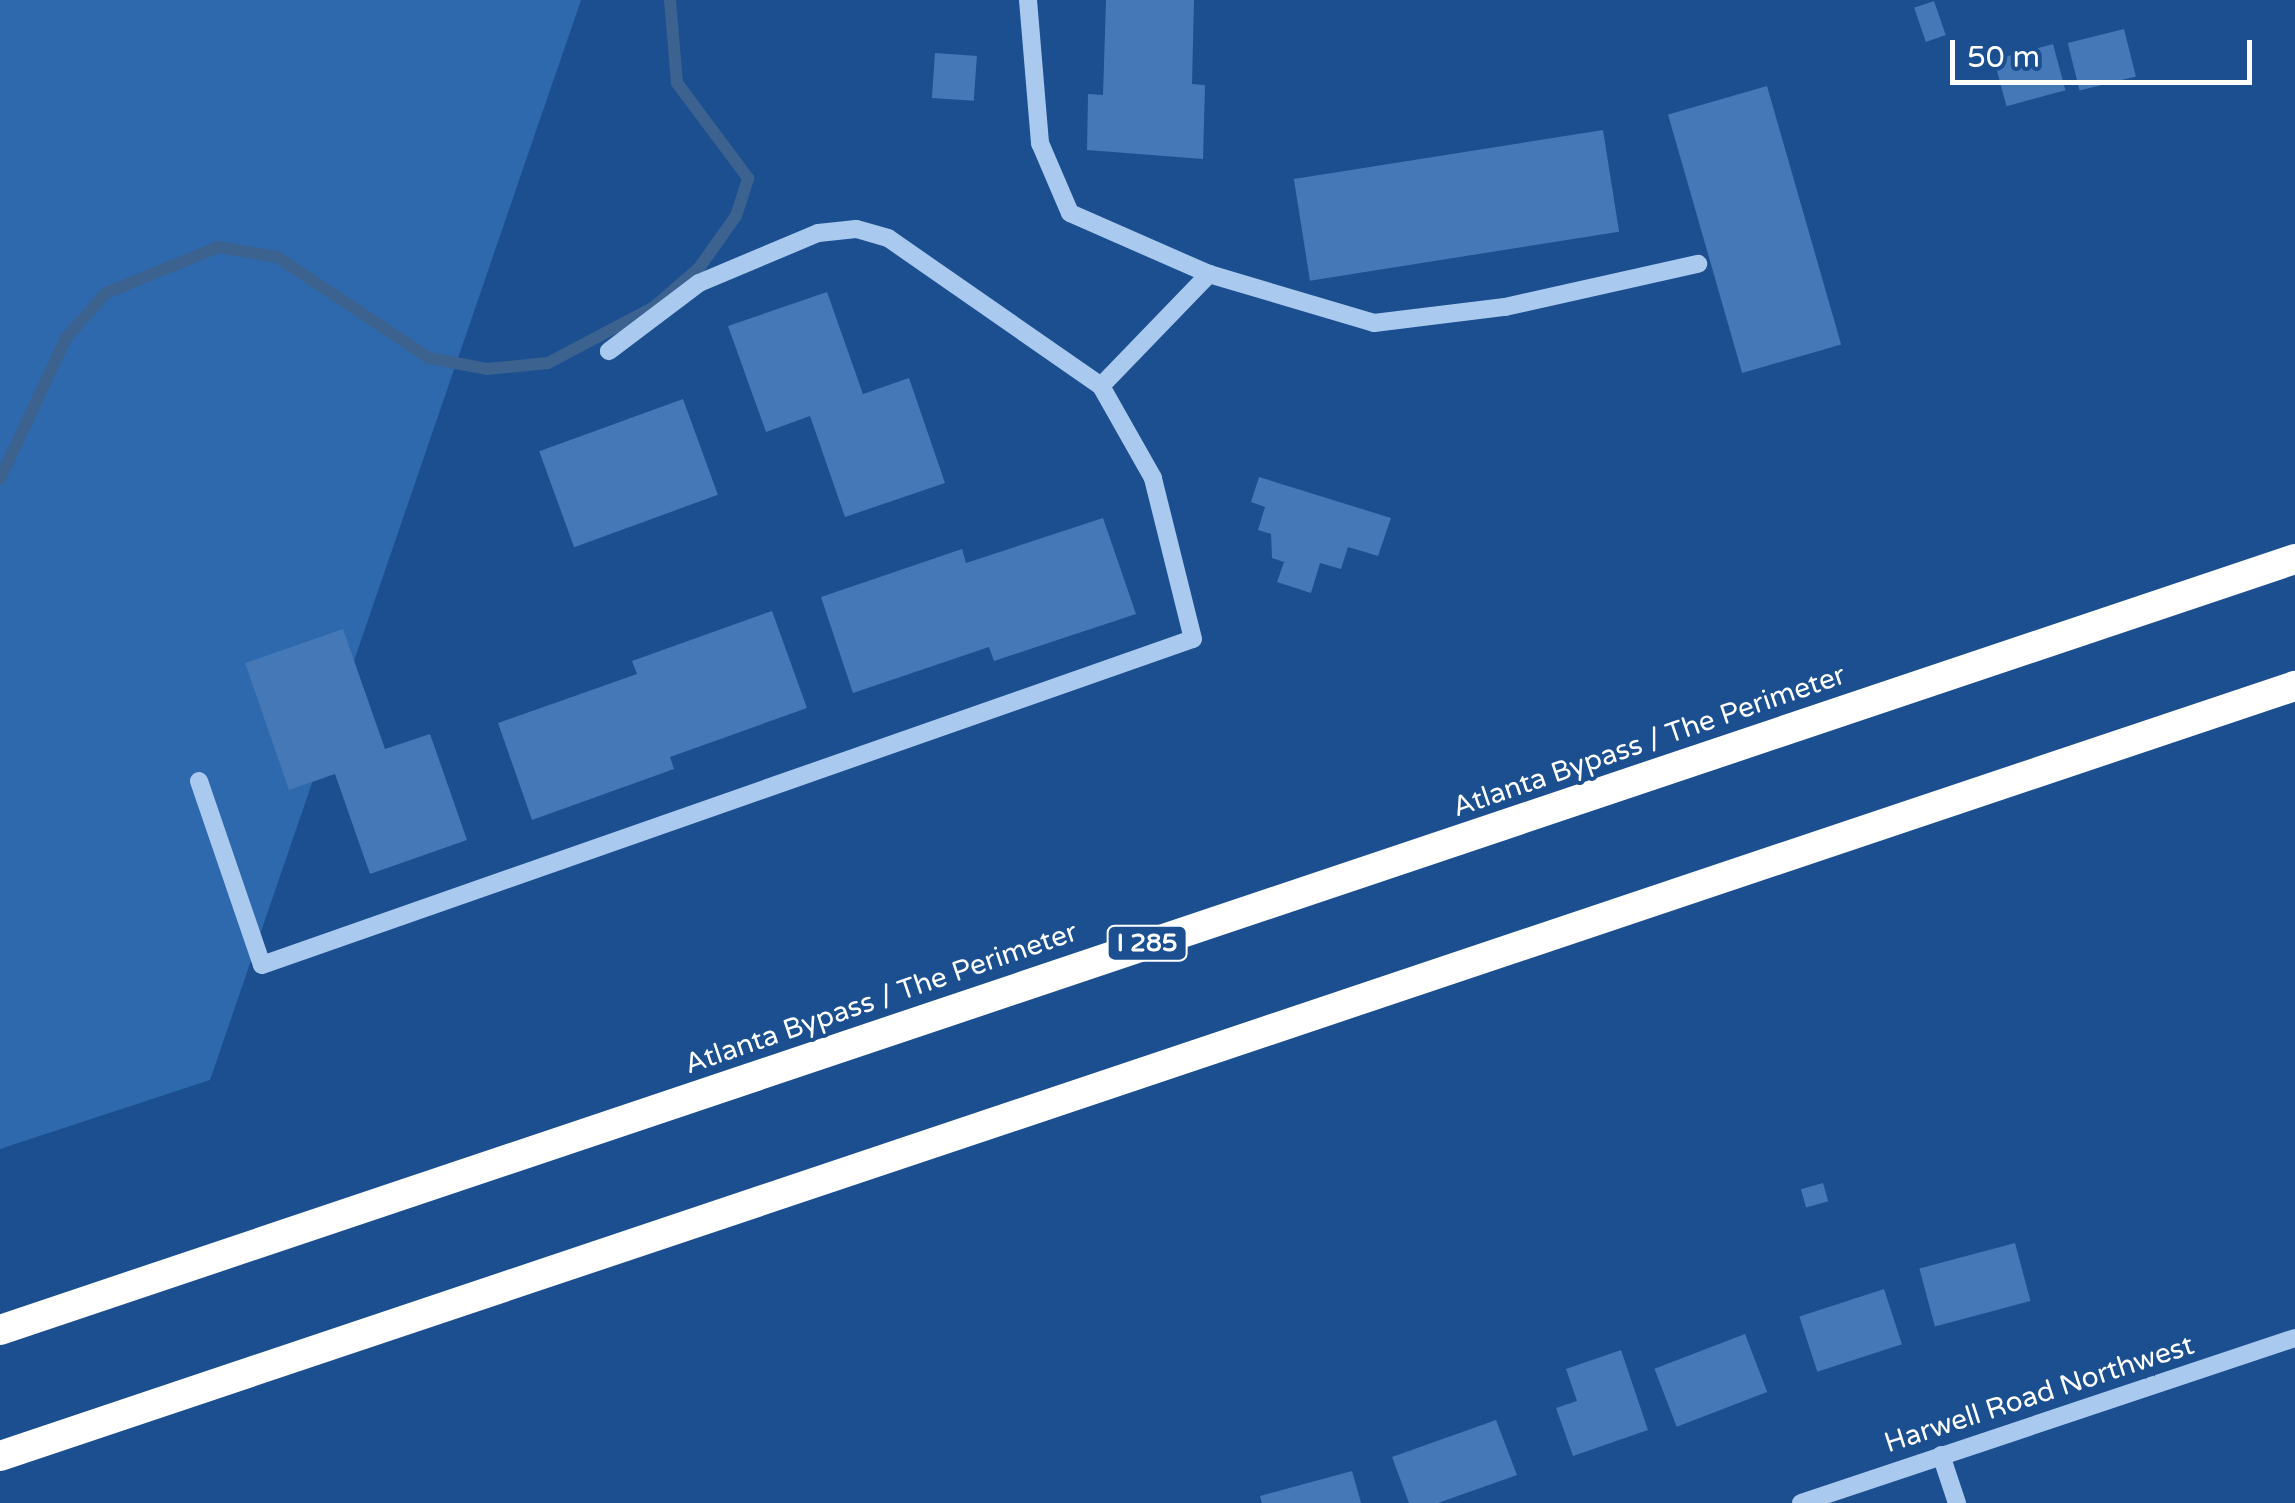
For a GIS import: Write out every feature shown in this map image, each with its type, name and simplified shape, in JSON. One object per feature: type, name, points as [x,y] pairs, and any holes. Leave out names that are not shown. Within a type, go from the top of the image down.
[{"type":"highway","name":"Atlanta Bypass / The Perimeter","points":[[0,1330],[2295,559]]},
{"type":"highway","points":[[0,1456],[2295,686]]},
{"type":"street","points":[[1028,0],[1040,143],[1070,212],[1209,274],[1374,323],[1504,307],[1698,264]]},
{"type":"street","points":[[199,781],[262,965],[1192,639],[1153,478],[1101,386],[888,238],[856,229],[818,234],[698,283],[609,351]]},
{"type":"street","points":[[1101,386],[1209,274]]},
{"type":"street","name":"Harwell Road Northwest","points":[[1801,1503],[2295,1338]]},
{"type":"street","points":[[1942,1456],[1957,1503]]},
{"type":"shaded area","points":[[0,0],[581,0],[210,1080],[0,1149]]},
{"type":"building","points":[[1106,0],[1194,0],[1192,84],[1205,85],[1203,159],[1087,150],[1088,94],[1103,95]]},
{"type":"building","points":[[1934,1],[1946,35],[1926,42],[1914,8]]},
{"type":"building","points":[[2124,29],[2136,77],[2080,91],[2068,43]]},
{"type":"building","points":[[2053,44],[2065,90],[2007,106],[1994,60]]},
{"type":"building","points":[[935,53],[977,56],[974,101],[932,98]]},
{"type":"building","points":[[1767,86],[1841,345],[1742,373],[1668,114]]},
{"type":"building","points":[[1603,130],[1619,232],[1310,281],[1294,179]]},
{"type":"building","points":[[827,292],[863,394],[909,378],[945,483],[845,517],[810,416],[766,432],[728,326]]},
{"type":"building","points":[[683,399],[718,495],[574,547],[539,451]]},
{"type":"building","points":[[1259,477],[1391,518],[1378,556],[1348,547],[1341,569],[1320,563],[1311,593],[1277,582],[1284,562],[1272,558],[1271,534],[1258,530],[1265,507],[1251,502]]},
{"type":"building","points":[[1103,518],[1136,614],[994,661],[989,647],[853,693],[821,597],[962,549],[966,563]]},
{"type":"building","points":[[772,611],[807,708],[670,757],[674,769],[532,820],[498,723],[637,674],[632,661]]},
{"type":"building","points":[[343,629],[385,749],[430,734],[467,840],[370,874],[335,774],[289,790],[245,663]]},
{"type":"building","points":[[1823,1183],[1828,1201],[1806,1208],[1801,1189]]},
{"type":"building","points":[[2015,1243],[2031,1301],[1935,1327],[1919,1269]]},
{"type":"building","points":[[1884,1289],[1902,1344],[1817,1372],[1799,1317]]},
{"type":"building","points":[[1745,1334],[1767,1392],[1677,1427],[1654,1369]]},
{"type":"building","points":[[1621,1350],[1648,1430],[1573,1456],[1556,1408],[1577,1401],[1566,1369]]},
{"type":"building","points":[[1496,1420],[1517,1475],[1438,1503],[1409,1503],[1392,1457]]},
{"type":"building","points":[[1352,1471],[1361,1503],[1262,1503],[1260,1496]]},
{"type":"waterway","points":[[0,479],[66,338],[106,293],[218,247],[277,257],[429,358],[487,369],[548,363],[654,307],[699,268],[736,216],[748,178],[677,83],[670,0]]}]
